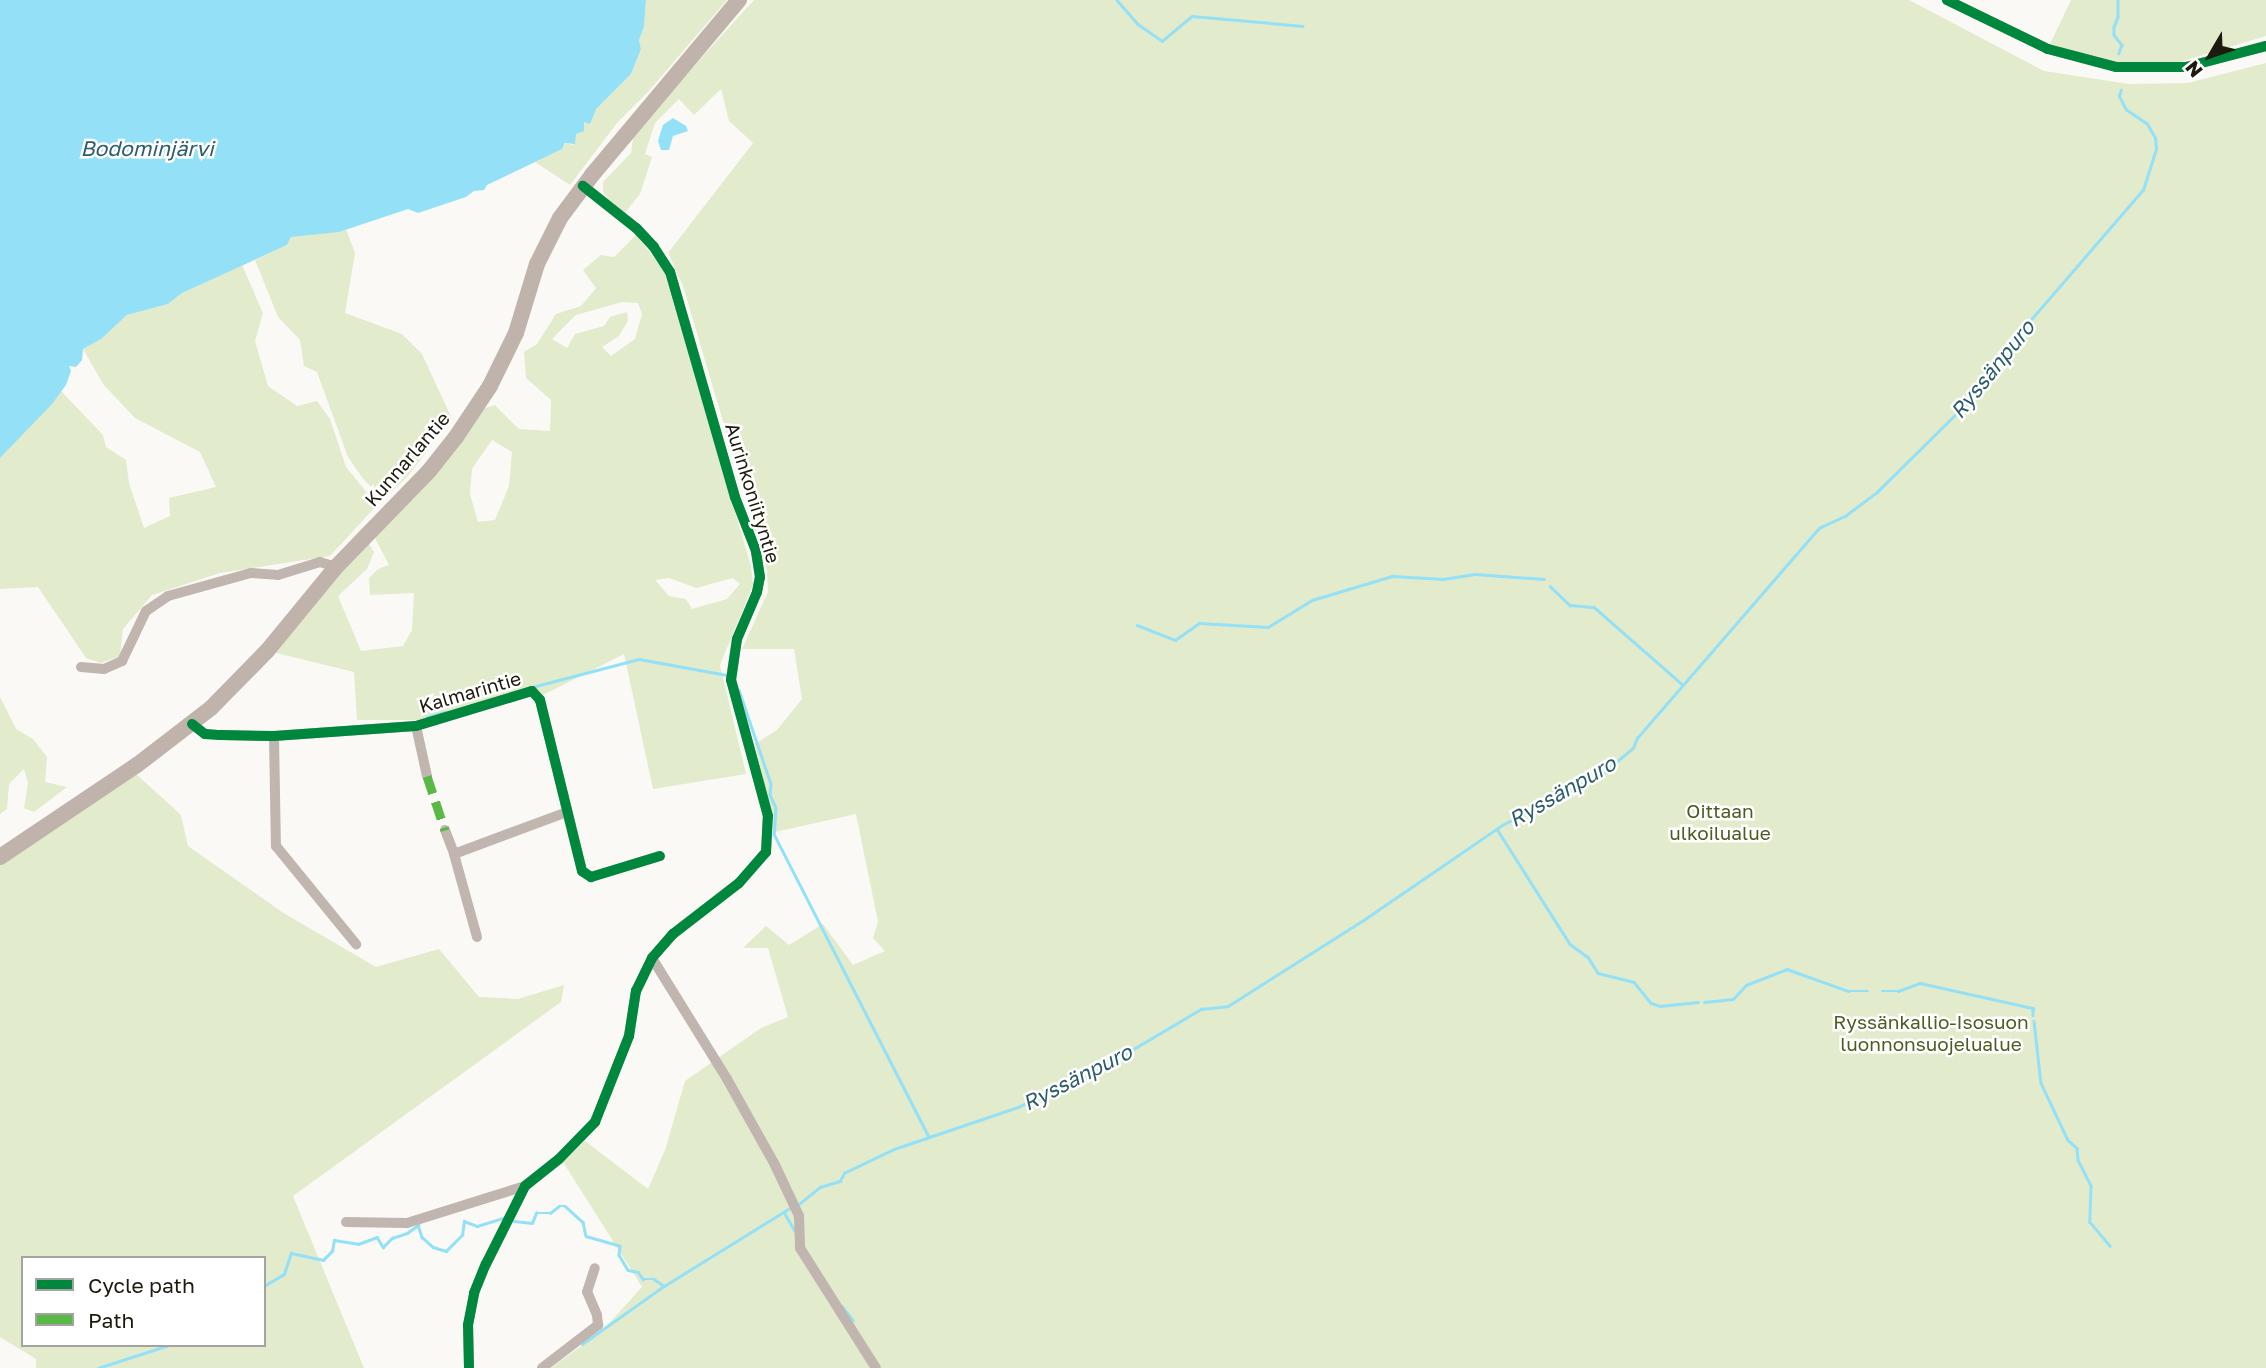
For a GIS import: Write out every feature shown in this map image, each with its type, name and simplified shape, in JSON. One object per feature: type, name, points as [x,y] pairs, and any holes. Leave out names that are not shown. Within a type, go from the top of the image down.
[{"type":"main road","name":"Kunnarlantie","points":[[0,857],[128,771],[192,724],[251,669],[336,567],[429,471],[474,412],[516,333],[543,250],[560,218],[583,186],[739,0]]},
{"type":"street","points":[[1947,0],[2048,49],[2116,67],[2186,67],[2266,46]]},
{"type":"street","name":"Aurinkoniityntie","points":[[469,1368],[468,1325],[474,1293],[525,1186],[559,1160],[595,1122],[629,1037],[636,991],[652,958],[673,934],[739,883],[766,852],[768,816],[731,680],[737,639],[760,577],[756,551],[735,497],[670,272],[636,228],[583,186]]},
{"type":"street","points":[[81,667],[104,669],[121,661],[146,611],[168,596],[251,573],[278,575],[320,562],[336,567]]},
{"type":"street","name":"Kalmarintie","points":[[192,724],[205,734],[274,736],[416,726],[532,691],[541,700],[582,871],[591,877],[660,856]]},
{"type":"street","points":[[416,726],[427,776]]},
{"type":"street","points":[[274,736],[276,846],[356,944]]},
{"type":"street","points":[[454,854],[567,812]]},
{"type":"street","points":[[445,830],[477,937]]},
{"type":"street","points":[[652,958],[775,1165],[799,1216],[800,1248],[876,1368]]},
{"type":"street","points":[[346,1222],[407,1223],[525,1186]]},
{"type":"street","points":[[542,1368],[598,1325],[597,1314],[587,1292],[595,1268]]},
{"type":"green space","points":[[646,0],[727,0],[647,93],[617,123],[570,185],[535,162],[562,149],[566,143],[573,145],[576,134],[584,130],[584,122],[590,121],[596,108],[631,74],[641,49],[639,40],[644,27]]},
{"type":"green space","name":"Oittaan ulkoilualue","points":[[754,0],[1909,0],[2044,71],[2129,84],[2188,83],[2266,63],[2266,1368],[551,1368],[603,1330],[642,1287],[563,1162],[585,1141],[648,1189],[665,1150],[685,1081],[761,1028],[788,1017],[768,948],[743,948],[766,926],[789,945],[823,924],[853,965],[885,951],[873,938],[878,922],[856,814],[775,832],[755,744],[777,730],[802,699],[794,649],[742,649],[768,592],[767,570],[683,286],[668,253],[753,143],[729,121],[721,89],[694,115],[679,99],[655,123],[645,154],[652,157],[640,194],[624,214],[610,203],[603,191],[603,182],[631,153],[634,132]]},
{"type":"green space","points":[[2071,0],[2266,0],[2266,36],[2180,62],[2114,62],[2049,46]]},
{"type":"green space","points":[[346,229],[355,253],[345,313],[402,334],[422,354],[452,419],[407,477],[384,499],[364,480],[348,457],[317,372],[304,366],[300,340],[278,317],[255,260],[287,245],[291,237]]},
{"type":"green space","points":[[636,235],[664,271],[751,566],[753,585],[720,665],[746,774],[653,789],[624,654],[543,695],[528,688],[427,720],[357,720],[354,672],[272,652],[346,561],[369,544],[374,552],[367,569],[338,596],[361,651],[403,646],[412,630],[414,593],[370,595],[369,578],[378,569],[389,565],[375,538],[479,410],[495,405],[519,429],[550,431],[551,400],[526,378],[524,352],[537,344],[556,314],[581,306],[596,288],[583,270],[601,255],[614,257]],"holes":[[[622,302],[638,303],[642,314],[635,339],[611,356],[602,347],[619,336],[628,321],[627,312],[610,317],[604,326],[575,334],[567,348],[552,339],[576,315]],[[492,440],[512,452],[509,486],[495,520],[478,522],[470,494],[472,469]],[[669,578],[696,588],[733,578],[740,584],[727,599],[692,609],[686,599],[669,596],[655,580]]]},
{"type":"green space","points":[[242,265],[263,313],[255,341],[268,386],[297,406],[317,401],[330,419],[346,467],[377,505],[330,556],[220,573],[152,595],[123,629],[120,656],[101,663],[86,658],[38,587],[0,589],[0,458],[61,391],[103,435],[106,447],[126,460],[129,483],[144,528],[170,516],[169,498],[216,487],[200,452],[135,418],[103,384],[83,349],[101,339],[127,315],[168,304],[182,293]]},
{"type":"green space","points":[[0,697],[16,729],[33,739],[47,757],[45,782],[67,787],[34,812],[24,808],[28,783],[24,769],[9,784],[7,809],[0,814]]},
{"type":"green space","points":[[134,772],[181,815],[188,846],[282,912],[376,967],[439,949],[479,997],[518,999],[564,985],[561,1002],[293,1196],[364,1368],[36,1368],[36,1359],[0,1337],[0,861]]},
{"type":"water","name":"Bodominjärvi","points":[[0,0],[646,0],[644,27],[639,40],[641,49],[631,74],[596,109],[590,124],[584,122],[584,131],[576,134],[575,144],[565,143],[562,149],[487,185],[484,190],[474,191],[466,197],[418,213],[408,209],[339,232],[291,237],[287,245],[182,293],[168,304],[127,315],[101,339],[83,349],[82,360],[76,367],[69,366],[71,371],[66,385],[52,404],[0,458]]},
{"type":"water","points":[[673,118],[686,126],[688,131],[673,136],[669,150],[661,150],[658,141],[663,125]]},
{"type":"waterway","points":[[1117,0],[1138,24],[1162,41],[1192,16],[1303,26]]},
{"type":"waterway","name":"Ryssänpuro","points":[[2118,0],[2114,35],[2122,45],[2119,53]]},
{"type":"waterway","name":"Ryssänpuro","points":[[799,1204],[820,1187],[840,1181],[844,1173],[894,1149],[1018,1107],[1086,1077],[1201,1009],[1228,1006],[1362,921],[1502,825],[1603,773],[1633,748],[1637,738],[1819,528],[1845,516],[1877,492],[1967,403],[2009,345],[2143,190],[2156,149],[2155,138],[2147,124],[2126,110],[2119,96],[2121,90]]},
{"type":"waterway","points":[[1137,625],[1175,640],[1199,623],[1268,627],[1312,600],[1392,576],[1443,579],[1475,574],[1544,579]]},
{"type":"waterway","points":[[1550,586],[1570,605],[1594,607],[1682,684]]},
{"type":"waterway","points":[[532,687],[639,659],[727,675]]},
{"type":"waterway","points":[[739,690],[771,784],[770,795],[776,808],[774,834],[929,1137]]},
{"type":"waterway","points":[[427,717],[444,712]]},
{"type":"waterway","points":[[1497,829],[1570,944],[1588,957],[1598,973],[1634,982],[1651,1003],[1660,1006],[1698,1002]]},
{"type":"waterway","points":[[1704,1002],[1733,999],[1746,985],[1787,969],[1848,991],[1868,991]]},
{"type":"waterway","points":[[1882,991],[1898,991],[1920,983],[2033,1008],[2033,1015]]},
{"type":"waterway","points":[[2034,1021],[2041,1083],[2068,1140],[2077,1148],[2078,1160],[2091,1186],[2090,1222],[2110,1246]]},
{"type":"waterway","name":"Ryssänpuro","points":[[514,1221],[532,1223],[536,1213],[550,1213],[559,1206],[565,1206],[583,1222],[586,1236],[620,1246],[619,1255],[628,1270],[638,1272],[643,1279],[654,1279],[664,1286],[790,1208]]},
{"type":"waterway","points":[[784,1212],[795,1231]]},
{"type":"waterway","name":"Ryssänpuro","points":[[266,1285],[284,1274],[291,1253],[323,1260],[332,1251],[334,1240],[358,1244],[377,1237],[383,1247],[392,1238],[407,1233],[418,1225],[422,1237],[433,1247],[446,1251],[462,1235],[464,1221],[477,1226],[504,1218]]},
{"type":"waterway","points":[[582,1344],[664,1286]]},
{"type":"waterway","points":[[842,1306],[853,1320]]},
{"type":"waterway","name":"Ryssänpuro","points":[[98,1368],[163,1347]]},
{"type":"marked path","points":[[427,776],[445,830]]},
{"type":"cycle path","points":[[1947,0],[2048,49],[2116,67],[2186,67],[2266,46]]},
{"type":"cycle path","points":[[469,1368],[468,1325],[474,1293],[486,1264],[525,1186],[559,1159],[595,1122],[629,1036],[636,991],[652,958],[673,934],[739,883],[766,852],[768,816],[731,680],[737,639],[757,592],[760,577],[756,551],[735,497],[670,272],[654,247],[636,228],[583,186]]},
{"type":"cycle path","points":[[192,724],[205,734],[274,736],[416,726],[532,691],[540,700],[582,871],[591,877],[660,856]]},
{"type":"park label","name":"Ryssänkallio-Isosuon luonnonsuojelualue","points":[[1931,1033]]}]
